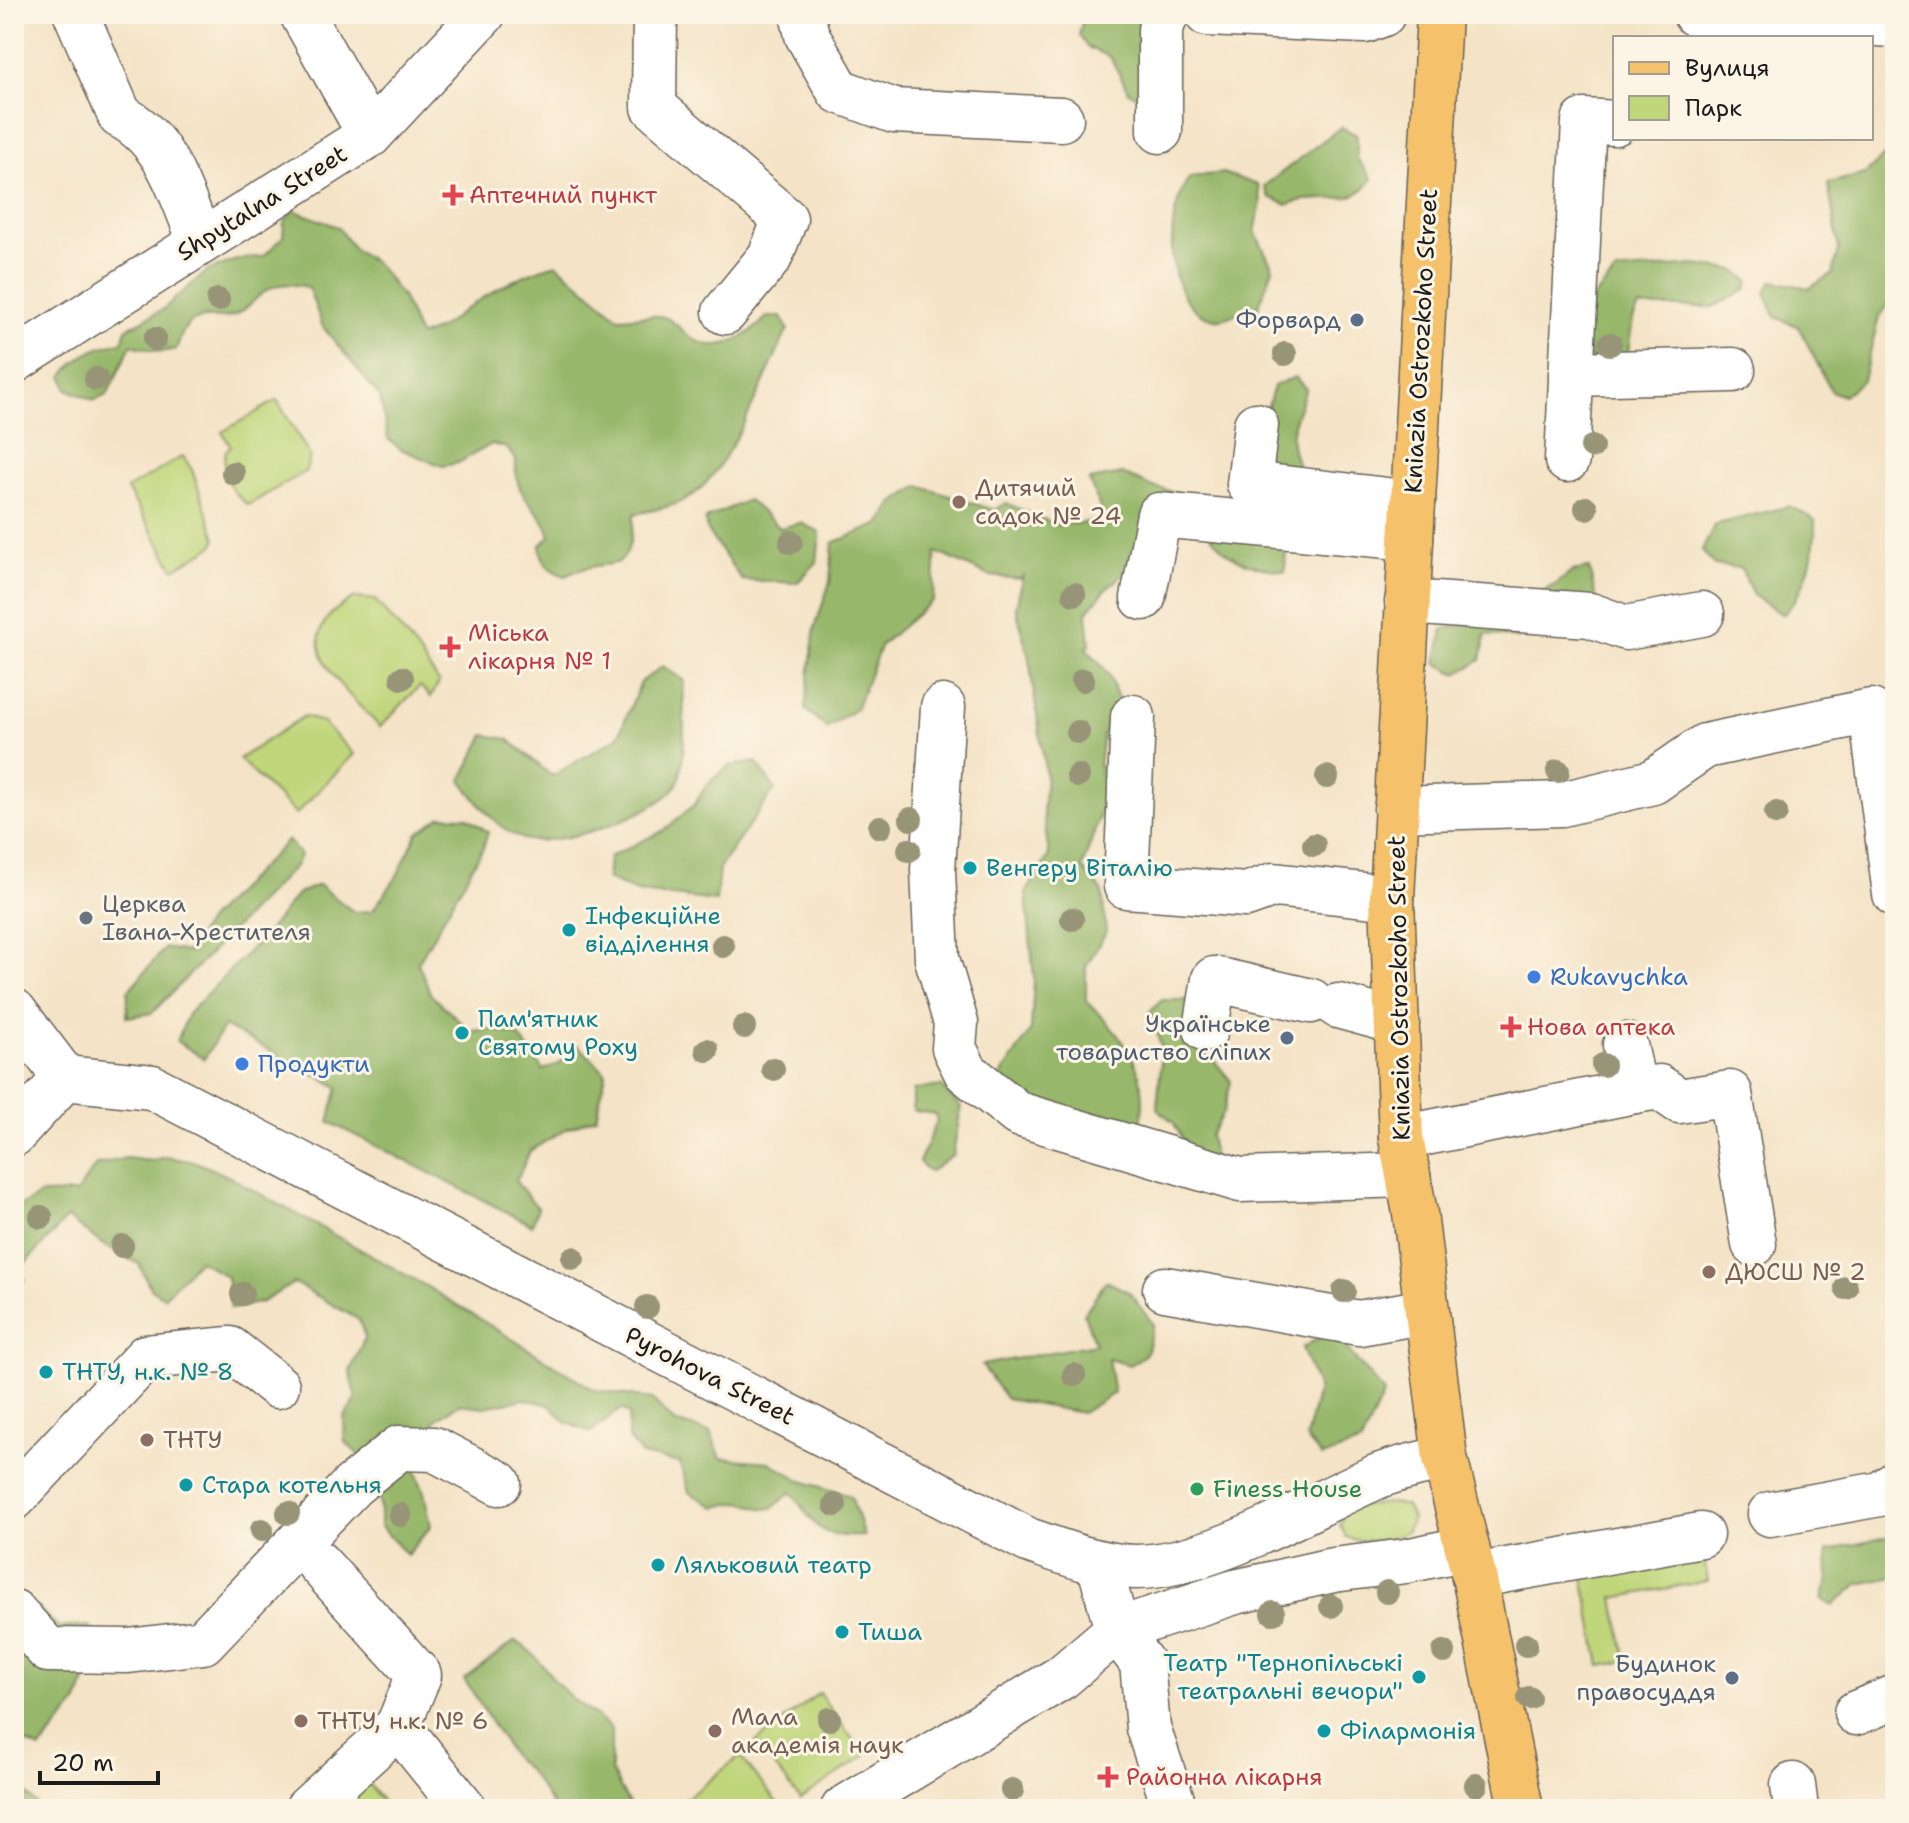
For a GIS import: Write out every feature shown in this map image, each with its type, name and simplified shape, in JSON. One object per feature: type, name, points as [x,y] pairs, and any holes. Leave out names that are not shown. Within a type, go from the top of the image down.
[{"type":"main road","name":"Kniazia Ostrozkoho Street","points":[[1426,16],[1412,520],[1392,898],[1404,1156],[1445,1458],[1470,1562],[1521,1809]]},
{"type":"street","points":[[76,14],[120,116],[136,124],[163,155],[200,241]]},
{"type":"street","points":[[302,14],[370,135]]},
{"type":"street","name":"Shpytalna Street","points":[[14,361],[72,317],[370,135],[483,14]]},
{"type":"street","points":[[655,14],[654,107],[785,219],[770,257],[725,312]]},
{"type":"street","points":[[802,14],[807,35],[839,91],[894,111],[1061,119]]},
{"type":"street","points":[[1160,131],[1160,29],[1167,14]]},
{"type":"street","points":[[1207,14],[1365,21],[1383,14]]},
{"type":"street","points":[[1685,36],[1686,14]]},
{"type":"street","points":[[1695,14],[1895,25]]},
{"type":"street","points":[[1567,460],[1584,121],[1613,123]]},
{"type":"street","points":[[1571,374],[1733,370]]},
{"type":"street","points":[[1256,425],[1249,484],[1412,520]]},
{"type":"street","points":[[1143,598],[1159,515],[1412,520]]},
{"type":"street","points":[[1407,602],[1590,615],[1626,628],[1702,614]]},
{"type":"street","points":[[943,707],[933,870],[937,959],[956,1023],[954,1048],[966,1072],[1018,1114],[1240,1180],[1404,1156],[1635,1091],[1659,1087],[1679,1101],[1730,1093],[1754,1244]]},
{"type":"street","points":[[1396,809],[1562,804],[1653,782],[1705,746],[1871,711],[1895,894]]},
{"type":"street","points":[[1133,717],[1126,886],[1246,895],[1274,885],[1392,898]]},
{"type":"street","points":[[1206,1029],[1214,979],[1397,1022]]},
{"type":"street","points":[[14,1011],[65,1078],[14,1134]]},
{"type":"street","points":[[1625,1045],[1635,1091]]},
{"type":"street","name":"Pyrohova Street","points":[[65,1078],[152,1087],[1028,1540],[1099,1563],[1136,1567],[1172,1562],[1221,1547],[1377,1477],[1445,1458]]},
{"type":"street","points":[[1165,1289],[1359,1323],[1426,1311]]},
{"type":"street","points":[[14,1498],[146,1357],[230,1349],[277,1386]]},
{"type":"street","points":[[14,1612],[48,1650],[128,1651],[203,1642],[352,1486],[399,1448],[434,1449],[499,1483]]},
{"type":"street","points":[[1770,1514],[1880,1494],[1895,1484]]},
{"type":"street","points":[[1318,1506],[1333,1570]]},
{"type":"street","points":[[843,1809],[1062,1677],[1117,1630],[1235,1592],[1333,1570],[1406,1561],[1470,1562],[1701,1535]]},
{"type":"street","points":[[307,1809],[398,1726],[419,1675],[318,1563]]},
{"type":"street","points":[[1099,1563],[1117,1630],[1142,1663],[1148,1728],[1175,1809]]},
{"type":"street","points":[[398,1726],[465,1809]]},
{"type":"green space","points":[[1084,14],[1147,14],[1156,109],[1129,92],[1110,57],[1087,47],[1079,35]]},
{"type":"green space","points":[[1341,127],[1357,135],[1357,158],[1372,179],[1364,189],[1345,198],[1298,201],[1287,205],[1269,197],[1264,186]]},
{"type":"green space","points":[[1884,156],[1895,160],[1895,296],[1879,317],[1863,380],[1843,396],[1831,391],[1799,327],[1776,317],[1765,293],[1772,281],[1809,288],[1832,274],[1839,250],[1828,183],[1865,174]]},
{"type":"green space","points":[[1223,173],[1258,185],[1261,202],[1255,232],[1273,268],[1257,310],[1215,319],[1197,311],[1185,297],[1172,257],[1172,234],[1181,192],[1190,177]]},
{"type":"green space","points":[[293,210],[338,227],[354,249],[377,264],[403,298],[419,336],[440,328],[510,282],[557,264],[619,318],[664,317],[689,336],[710,345],[721,345],[741,338],[767,317],[781,317],[788,329],[734,442],[707,482],[693,495],[679,502],[634,514],[631,537],[622,559],[565,576],[551,569],[542,557],[540,546],[550,536],[547,526],[519,486],[516,461],[507,448],[492,444],[458,463],[442,466],[400,449],[388,439],[380,397],[323,327],[308,287],[279,285],[261,294],[239,313],[191,322],[176,349],[161,352],[131,345],[107,395],[94,401],[67,389],[63,376],[76,362],[96,349],[122,342],[126,329],[162,310],[207,271],[236,260],[264,256],[283,237],[284,222]]},
{"type":"green space","points":[[1694,265],[1734,270],[1749,281],[1746,290],[1713,307],[1639,307],[1633,319],[1626,365],[1582,357],[1580,313],[1616,272]]},
{"type":"green space","points":[[1295,377],[1306,389],[1295,417],[1292,446],[1307,485],[1286,540],[1285,572],[1239,560],[1222,549],[1204,528],[1179,526],[1106,589],[1087,612],[1090,645],[1086,648],[1108,673],[1119,701],[1103,734],[1099,765],[1106,797],[1082,868],[1102,891],[1106,932],[1086,967],[1086,1001],[1125,1045],[1140,1077],[1143,1095],[1138,1136],[1096,1134],[997,1082],[1031,1030],[1034,979],[1026,893],[1049,855],[1043,810],[1046,776],[1029,659],[1016,607],[1023,576],[1020,579],[990,576],[936,552],[933,600],[881,645],[856,709],[827,728],[805,709],[815,627],[830,582],[833,543],[880,524],[892,504],[919,486],[994,510],[1006,503],[1057,525],[1105,521],[1089,480],[1123,474],[1153,487],[1237,507],[1274,386]]},
{"type":"green space","points":[[277,400],[310,456],[306,471],[248,505],[236,494],[225,474],[226,450],[231,447],[222,432]]},
{"type":"green space","points":[[183,456],[192,470],[216,538],[213,546],[174,569],[127,489]]},
{"type":"green space","points":[[748,500],[780,528],[801,523],[820,532],[817,562],[797,583],[742,580],[708,532],[705,519]]},
{"type":"green space","points":[[1790,506],[1815,520],[1815,533],[1803,583],[1783,615],[1753,595],[1741,568],[1714,565],[1702,550],[1716,524]]},
{"type":"green space","points":[[1589,568],[1597,603],[1528,623],[1517,638],[1486,634],[1481,660],[1457,674],[1436,663],[1443,629],[1480,620],[1555,585],[1573,571]]},
{"type":"green space","points":[[355,598],[375,600],[413,644],[439,682],[431,697],[420,686],[380,727],[335,678],[319,645],[322,628],[333,613]]},
{"type":"green space","points":[[663,666],[684,681],[682,763],[677,784],[668,795],[651,806],[605,827],[536,841],[521,838],[503,827],[487,813],[461,780],[485,735],[508,739],[552,776],[618,737],[641,682]]},
{"type":"green space","points":[[304,716],[322,722],[354,754],[296,814],[239,759]]},
{"type":"green space","points":[[756,762],[775,789],[719,868],[716,901],[637,892],[607,879],[609,857],[663,831],[694,805],[709,782],[729,766]]},
{"type":"green space","points":[[441,816],[467,817],[488,832],[483,848],[418,963],[431,995],[471,1031],[491,1029],[519,1036],[543,1070],[559,1064],[578,1045],[606,1073],[596,1117],[566,1129],[530,1151],[516,1182],[538,1208],[532,1225],[329,1122],[338,1087],[224,1026],[204,1059],[177,1041],[188,1014],[267,932],[297,894],[318,885],[354,912],[372,911],[396,878],[417,834]]},
{"type":"green space","points":[[288,840],[300,855],[296,865],[152,1013],[127,1017],[128,991],[165,948],[187,952],[209,919]]},
{"type":"green space","points":[[1162,1000],[1206,1000],[1216,1038],[1210,1056],[1231,1081],[1224,1111],[1210,1136],[1214,1157],[1193,1157],[1173,1122],[1157,1108],[1162,1050],[1150,1012]]},
{"type":"green space","points":[[941,1086],[961,1107],[953,1155],[930,1172],[919,1162],[937,1121],[935,1114],[913,1111],[913,1090]]},
{"type":"green space","points":[[165,1157],[196,1162],[228,1176],[426,1286],[595,1390],[652,1399],[674,1422],[710,1432],[721,1458],[769,1462],[802,1481],[851,1496],[864,1536],[836,1535],[819,1528],[791,1492],[773,1508],[764,1509],[740,1502],[715,1507],[689,1492],[680,1463],[642,1455],[628,1438],[629,1414],[621,1409],[591,1432],[567,1423],[550,1405],[525,1399],[484,1407],[459,1404],[437,1419],[411,1460],[424,1492],[431,1526],[407,1555],[380,1526],[378,1489],[374,1479],[364,1461],[345,1442],[344,1418],[356,1399],[350,1371],[365,1337],[359,1320],[294,1283],[262,1302],[231,1309],[227,1277],[199,1260],[164,1297],[151,1289],[139,1264],[106,1247],[67,1218],[19,1270],[25,1279],[14,1292],[14,1210],[42,1194],[76,1193],[96,1165],[126,1158],[153,1161]]},
{"type":"green space","points":[[1106,1281],[1129,1292],[1153,1324],[1146,1354],[1130,1365],[1108,1359],[1114,1393],[1082,1413],[1006,1399],[982,1365],[1095,1344],[1084,1314]]},
{"type":"green space","points":[[1323,1335],[1344,1345],[1384,1393],[1361,1443],[1322,1457],[1306,1438],[1318,1389],[1302,1348]]},
{"type":"green space","points":[[1392,1503],[1406,1506],[1412,1518],[1407,1531],[1377,1540],[1346,1537],[1340,1525],[1344,1512],[1357,1506]]},
{"type":"green space","points":[[1895,1535],[1895,1577],[1858,1584],[1833,1606],[1822,1599],[1828,1580],[1827,1551]]},
{"type":"green space","points":[[1702,1548],[1708,1581],[1614,1598],[1626,1661],[1600,1666],[1582,1570]]},
{"type":"green space","points":[[37,1607],[59,1627],[90,1626],[98,1641],[78,1702],[40,1749],[17,1739],[14,1733],[14,1613]]},
{"type":"green space","points":[[515,1641],[531,1653],[564,1691],[611,1729],[611,1771],[632,1809],[555,1809],[529,1771],[513,1757],[464,1679]]},
{"type":"green space","points":[[819,1693],[865,1756],[800,1799],[756,1742]]},
{"type":"green space","points":[[740,1756],[782,1809],[673,1809]]},
{"type":"green space","points":[[366,1781],[389,1809],[334,1809]]},
{"type":"green space","points":[[14,1782],[42,1809],[14,1809]]},
{"type":"place","name":"Аптечний пункт","points":[[453,195]]},
{"type":"place","name":"Форвард","points":[[1357,320]]},
{"type":"place","name":"Дитячий садок № 24","points":[[959,502]]},
{"type":"place","name":"Міська лікарня № 1","points":[[450,647]]},
{"type":"place","name":"Венгеру Віталію","points":[[970,868]]},
{"type":"place","name":"Церква Івана-Хрестителя","points":[[86,918]]},
{"type":"place","name":"Інфекційне відділення","points":[[569,930]]},
{"type":"place","name":"Rukavychka","points":[[1534,977]]},
{"type":"place","name":"Нова аптека","points":[[1511,1027]]},
{"type":"place","name":"Пам'ятник Святому Роху","points":[[462,1033]]},
{"type":"place","name":"Українське товариство сліпих","points":[[1287,1038]]},
{"type":"place","name":"Продукти","points":[[242,1064]]},
{"type":"place","name":"ДЮСШ № 2","points":[[1709,1272]]},
{"type":"place","name":"ТНТУ, н.к. № 8","points":[[46,1372]]},
{"type":"place","name":"ТНТУ","points":[[147,1440]]},
{"type":"place","name":"Стара котельня","points":[[186,1485]]},
{"type":"place","name":"Finess House","points":[[1197,1489]]},
{"type":"place","name":"Ляльковий театр","points":[[658,1565]]},
{"type":"place","name":"Тиша","points":[[842,1632]]},
{"type":"place","name":"Театр \"Тернопільські театральні вечори\"","points":[[1419,1677]]},
{"type":"place","name":"Будинок правосуддя","points":[[1732,1678]]},
{"type":"place","name":"ТНТУ, н.к. № 6","points":[[301,1721]]},
{"type":"place","name":"Мала академія наук","points":[[715,1731]]},
{"type":"place","name":"Філармонія","points":[[1324,1731]]},
{"type":"place","name":"Районна лікарня","points":[[1108,1777]]}]
